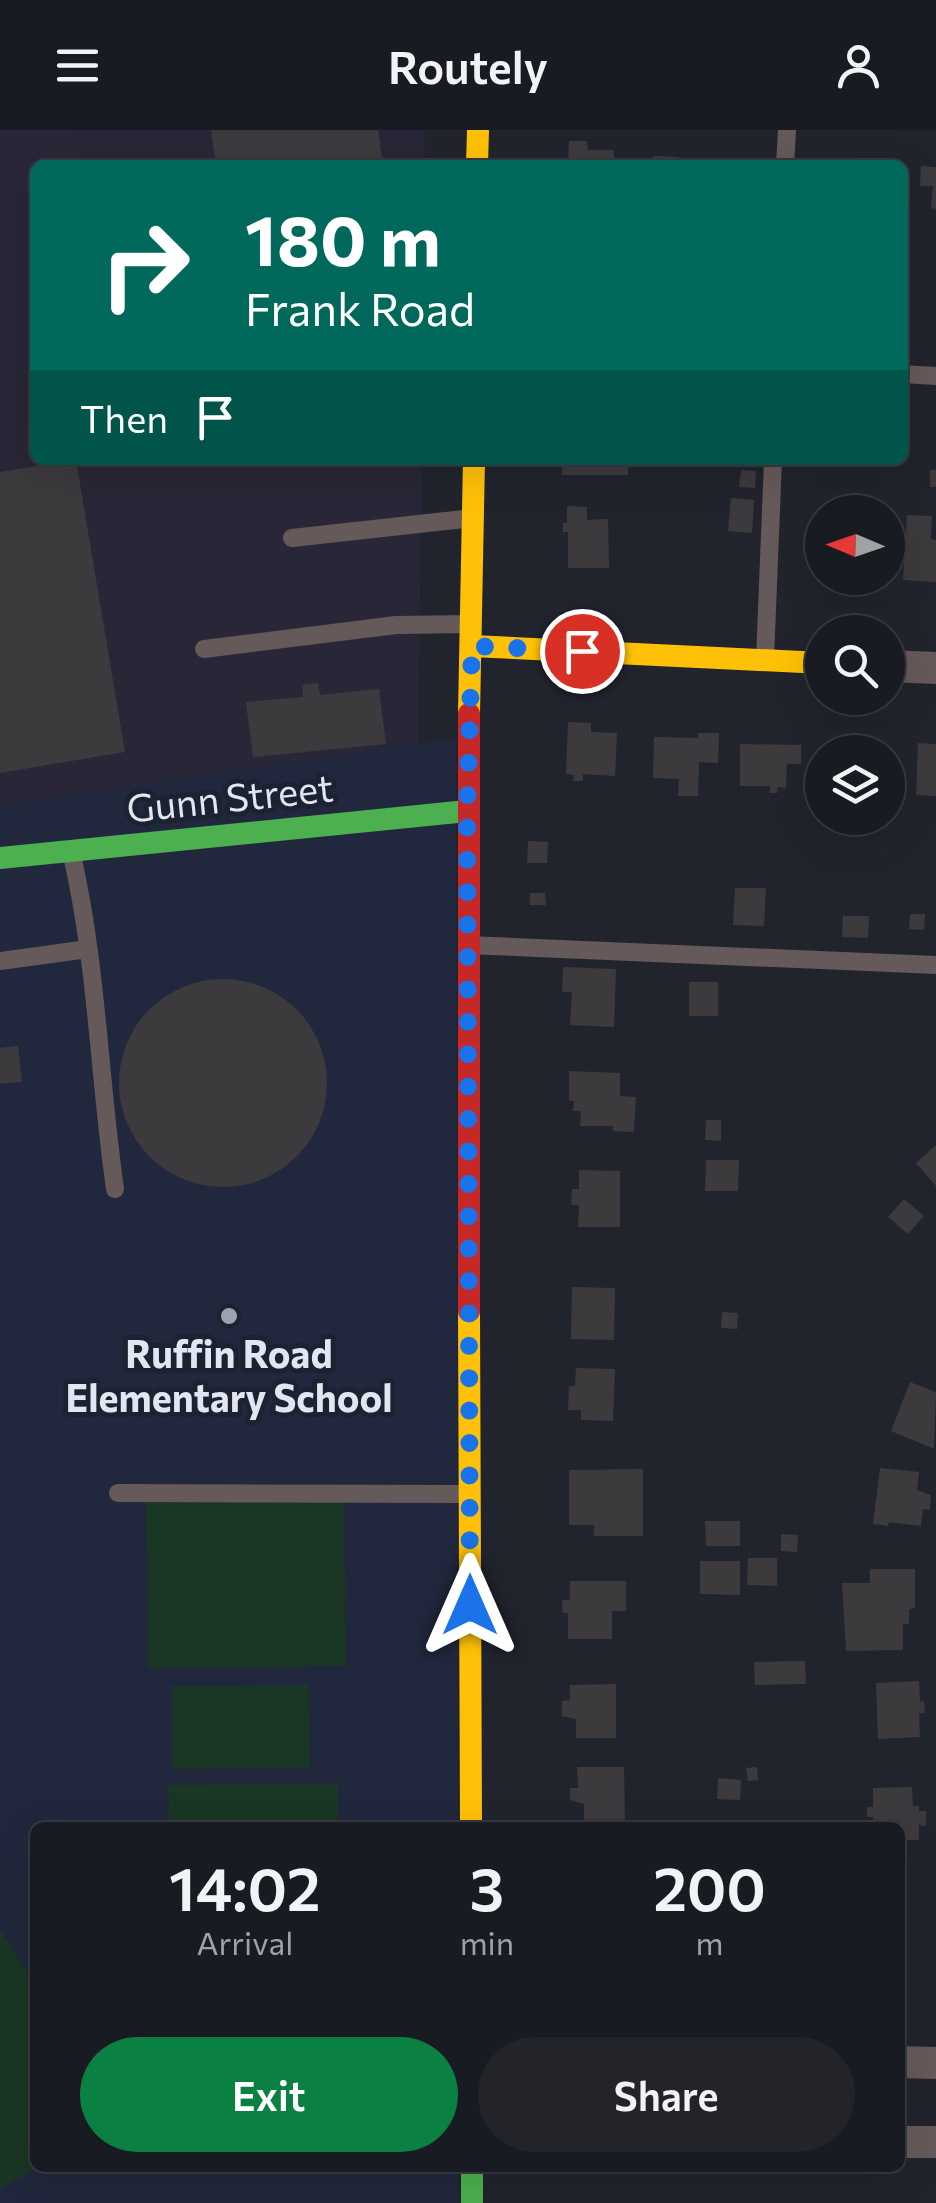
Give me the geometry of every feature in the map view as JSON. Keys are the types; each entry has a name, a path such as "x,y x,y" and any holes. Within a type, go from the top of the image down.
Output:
{"street":[{"path":"478,130 478,160"},
{"path":"470,1822 467,811 474,465"},
{"path":"472,635 805,661"},
{"path":"905,667 936,668"},
{"name":"Gunn Street","path":"0,858 467,811"},
{"path":"905,2062 936,2062"},
{"path":"905,2142 936,2142"},
{"path":"472,2172 472,2203"}],"lane":[{"path":"786,160 787,130"},
{"path":"908,374 936,376"},
{"path":"764,660 773,465"},
{"path":"292,538 473,518"},
{"path":"204,649 396,625 472,635"},
{"path":"71,850 83,903 115,1189"},
{"path":"468,945 936,966"},
{"path":"0,962 88,949"},
{"path":"118,1494 469,1494"}],"shaded area":[{"path":"0,130 424,130 425,160 30,160 30,465 422,465 418,744 0,805"},
{"name":"Ruffin Road Elementary School","path":"456,738 458,1822 30,1822 30,2172 458,2172 458,2203 0,2203 0,805"}],"green space":[{"path":"344,1486 346,1666 148,1668 146,1489"},
{"path":"309,1685 310,1768 172,1769 172,1686"},
{"path":"338,1784 338,1822 169,1822 168,1785"},
{"path":"0,1929 30,1978 30,2172 0,2189"}],"building":[{"path":"211,130 378,130 382,160 215,160"},
{"path":"569,141 587,141 588,150 614,150 614,160 568,160"},
{"path":"653,156 679,157 679,160 653,160"},
{"path":"921,166 936,167 936,209 931,208 933,186 920,186"},
{"path":"77,465 125,752 0,773 0,472"},
{"path":"562,465 628,465 628,475 562,475"},
{"path":"741,470 756,471 755,488 739,487"},
{"path":"930,470 936,470 936,487 930,487"},
{"path":"731,498 754,500 752,533 728,531"},
{"path":"567,506 587,507 587,520 608,519 609,568 568,568 568,532 563,532"},
{"path":"907,515 932,516 936,582 905,580"},
{"path":"318,683 320,695 379,689 386,744 253,757 246,702 303,697 302,685"},
{"path":"568,722 591,723 591,732 617,733 615,776 583,774 583,781 573,781 574,775 566,774"},
{"path":"698,733 719,733 718,763 699,762 698,796 678,796 679,779 653,778 654,737 698,738"},
{"path":"918,743 936,744 936,796 916,795"},
{"path":"740,744 801,745 801,764 787,764 786,788 778,787 777,793 770,793 770,786 740,786"},
{"path":"528,841 548,842 547,863 527,863"},
{"path":"735,888 766,888 764,926 733,925"},
{"path":"530,893 545,893 546,905 530,905"},
{"path":"910,914 925,914 924,930 909,929"},
{"path":"843,916 869,916 868,938 842,937"},
{"path":"563,967 616,969 614,1027 570,1025 572,992 562,992"},
{"path":"223,979 263,987 296,1010 319,1043 327,1083 319,1123 296,1156 263,1179 223,1187 183,1179 150,1156 127,1123 119,1083 127,1043 150,1010 183,987"},
{"path":"689,982 718,982 718,1016 689,1016"},
{"path":"18,1046 22,1082 0,1084 0,1048"},
{"path":"569,1071 620,1073 620,1096 636,1097 634,1132 613,1131 613,1126 580,1126 581,1111 573,1111 574,1101 569,1101"},
{"path":"706,1120 721,1120 721,1141 705,1140"},
{"path":"936,1145 936,1186 916,1163"},
{"path":"706,1160 739,1160 738,1191 705,1191"},
{"path":"579,1170 620,1171 620,1227 578,1227 579,1205 571,1205 572,1189 579,1189"},
{"path":"904,1199 924,1216 908,1234 888,1217"},
{"path":"572,1287 615,1288 614,1340 571,1339"},
{"path":"722,1312 738,1313 737,1329 721,1328"},
{"path":"576,1368 615,1369 613,1421 581,1420 581,1410 568,1410 569,1386 575,1386"},
{"path":"910,1382 936,1392 934,1449 891,1431"},
{"path":"880,1468 919,1472 917,1490 931,1495 930,1510 923,1509 921,1526 873,1524"},
{"path":"643,1469 643,1536 594,1536 594,1525 569,1525 569,1470"},
{"path":"705,1521 740,1521 740,1546 706,1546"},
{"path":"781,1534 798,1535 797,1552 781,1551"},
{"path":"748,1558 777,1558 777,1586 747,1585"},
{"path":"700,1561 740,1561 740,1595 700,1594"},
{"path":"870,1569 915,1569 915,1608 909,1609 909,1624 903,1624 903,1650 846,1651 842,1583 870,1583"},
{"path":"570,1581 626,1581 626,1611 612,1611 612,1639 568,1639 568,1613 563,1613 562,1600 570,1600"},
{"path":"805,1661 806,1684 755,1685 754,1662"},
{"path":"919,1681 925,1713 919,1713 920,1737 878,1739 876,1683"},
{"path":"616,1684 616,1738 576,1738 576,1719 562,1716 562,1701 570,1700 570,1685"},
{"path":"577,1767 624,1767 625,1822 584,1822 584,1804 570,1800 570,1788 578,1788"},
{"path":"757,1767 758,1780 748,1781 746,1768"},
{"path":"718,1778 741,1780 740,1800 717,1799"},
{"path":"912,1787 913,1806 926,1811 926,1826 919,1825 919,1840 905,1840 905,1822 873,1822 873,1817 867,1817 867,1807 873,1807 873,1788"}],"traffic: fast":[{"path":"0,858 467,811"},
{"path":"472,2172 472,2203"}],"traffic: slow":[{"path":"477,160 478,130"},
{"path":"469,714 474,465"},
{"path":"472,646 805,662"},
{"path":"469,1311 471,1822"}],"traffic: jam":[{"path":"469,714 469,1311"}],"place":[{"name":"Ruffin Road Elementary School","path":"229,1316"}],"route":[{"path":"470,1605 467,811 472,646 582,651"}]}
